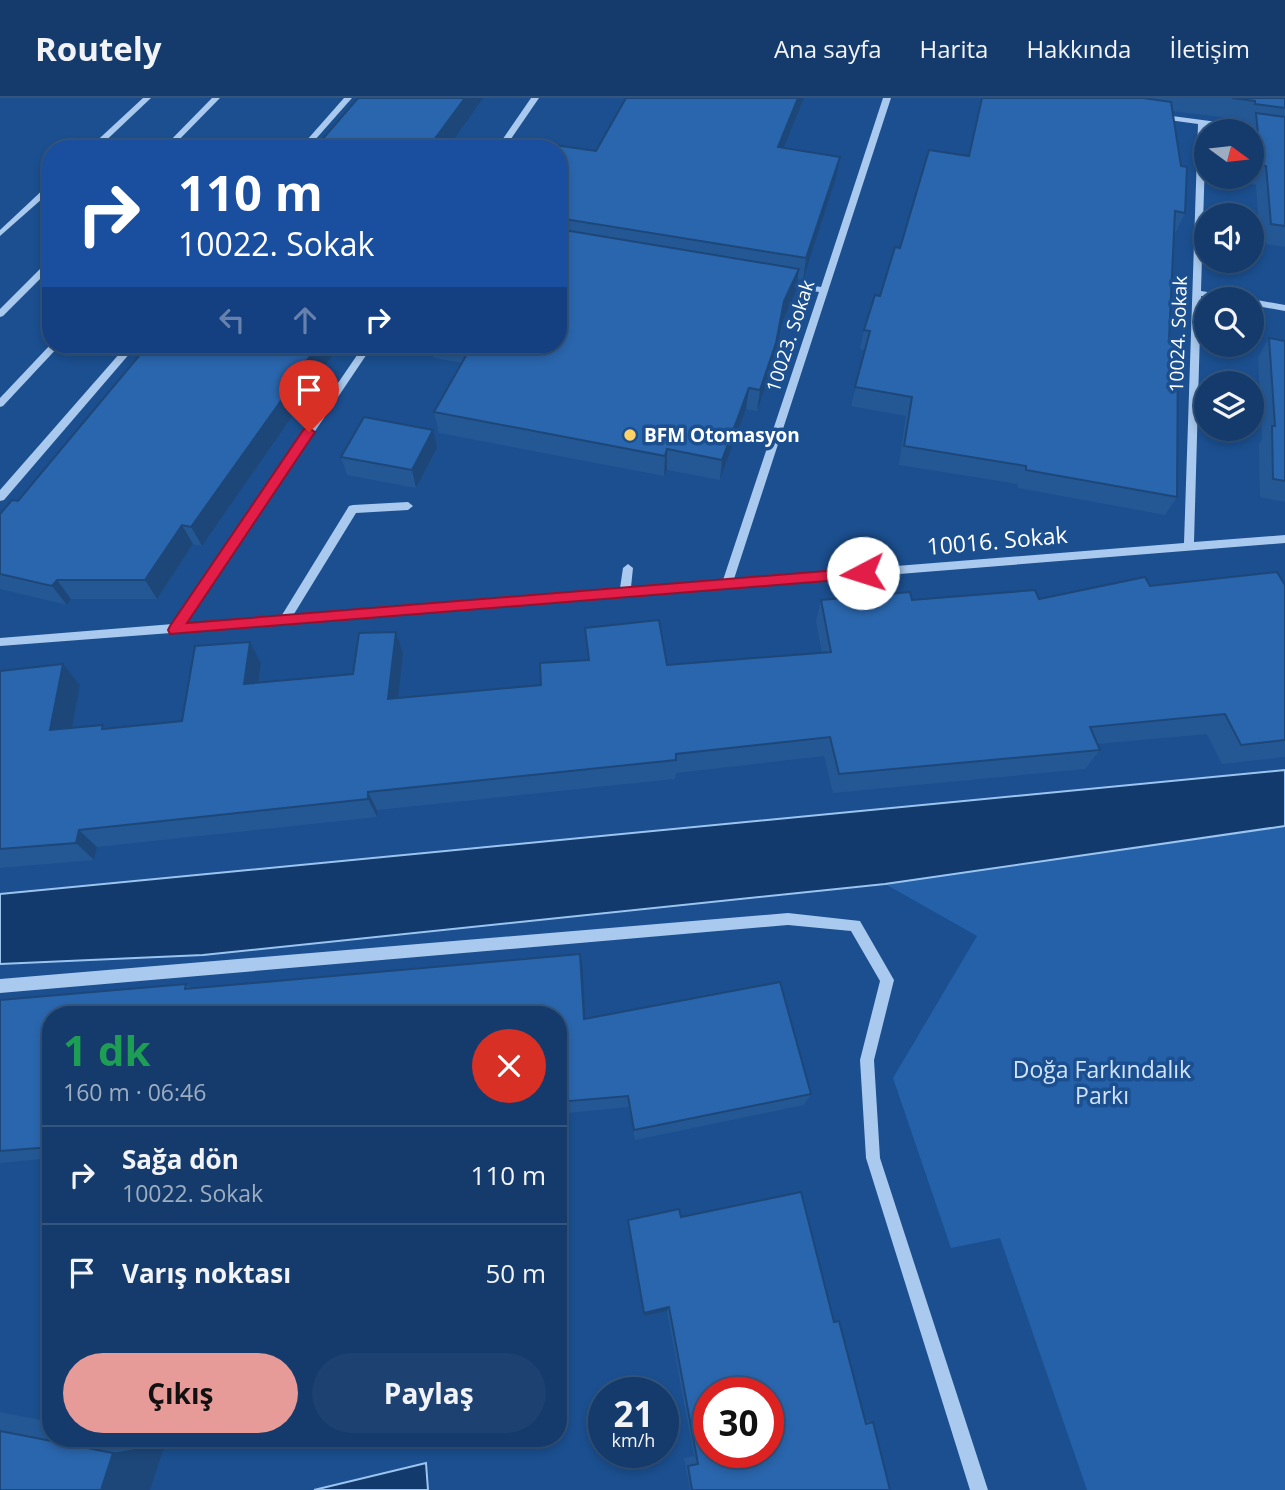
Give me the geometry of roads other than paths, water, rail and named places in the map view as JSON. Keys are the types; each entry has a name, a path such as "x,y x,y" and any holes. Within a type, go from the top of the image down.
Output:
{"street":[{"path":"102,140 146,98"},
{"path":"175,140 216,98"},
{"path":"311,140 348,98"},
{"path":"506,140 535,98"},
{"name":"10023. Sokak","path":"727,584 887,98"},
{"path":"1149,115 1194,121"},
{"path":"1264,130 1285,133"},
{"name":"10024. Sokak","path":"1197,287 1200,189"},
{"path":"0,234 42,195"},
{"path":"0,314 42,272"},
{"path":"771,281 824,290"},
{"path":"1264,304 1285,308"},
{"path":"0,497 124,354"},
{"path":"175,630 362,354"},
{"name":"10024. Sokak","path":"1189,546 1195,357"},
{"path":"284,621 353,509 408,506"},
{"name":"10016. Sokak","path":"0,642 1285,539"},
{"path":"625,593 628,568"},
{"path":"0,986 788,919 855,925 887,980 867,1060 873,1158 979,1490"}],"lane":[{"path":"0,404 47,354"}],"place":[{"name":"BFM Otomasyon","path":"630,435"}],"park label":[{"name":"Doğa Farkındalık Parkı","path":"1102,1083"}]}
